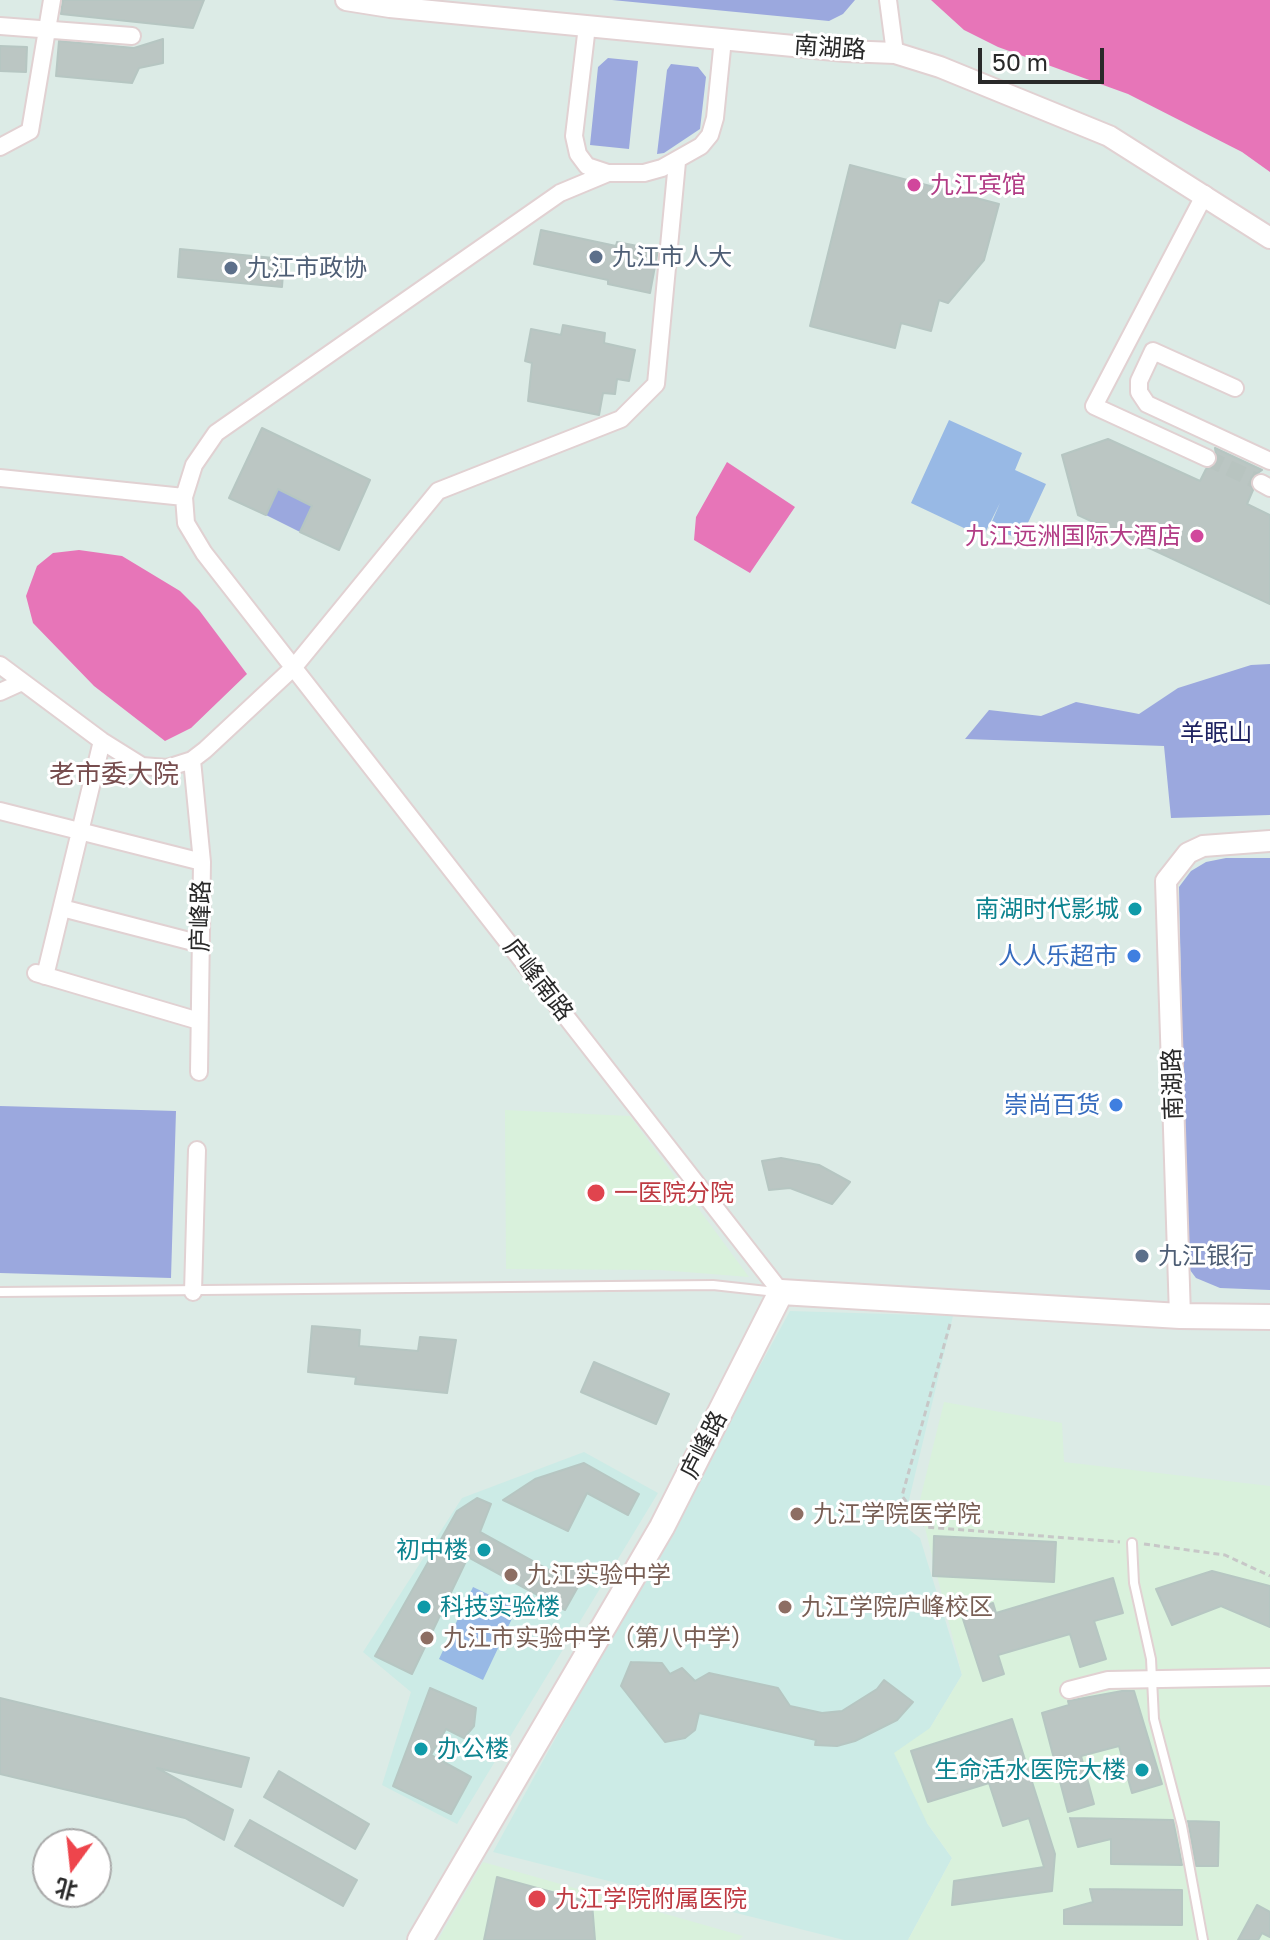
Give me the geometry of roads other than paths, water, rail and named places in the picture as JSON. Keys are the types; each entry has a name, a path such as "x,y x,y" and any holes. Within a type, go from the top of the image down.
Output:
{"main road":[{"path":"781,1292 1180,1316 1270,1317"},
{"name":"庐峰路","path":"420,1940 662,1527 781,1292"}],"street":[{"path":"0,147 30,131 52,0"},
{"name":"南湖路","path":"346,0 587,26 895,53 940,67 1109,136 1270,238"},
{"path":"888,0 895,53"},
{"path":"0,26 132,36"},
{"path":"587,26 574,136 578,154 587,166 608,173 644,173 677,162 710,135 723,39"},
{"path":"0,665 102,741 142,766 167,768 192,760 294,667 438,491 621,419 656,384 677,162"},
{"path":"0,478 184,497 194,465 216,433 560,193 608,173"},
{"path":"1205,194 1094,406 1207,458"},
{"path":"1235,388 1153,351 1139,381 1139,392 1147,404 1270,461"},
{"path":"1137,426 1147,404"},
{"name":"庐峰南路","path":"184,497 186,523 204,553 781,1292"},
{"path":"0,692 22,682"},
{"path":"102,741 62,908 40,974 199,1021"},
{"name":"庐峰路","path":"192,760 202,862 199,1072"},
{"path":"0,811 202,862"},
{"name":"南湖路","path":"1180,1316 1166,881 1188,853 1203,846 1270,841"},
{"path":"62,908 201,944"},
{"path":"193,1292 197,1150"},
{"path":"1069,1690 1108,1680 1270,1677"}],"lane":[{"path":"0,1292 713,1285 781,1292"},
{"path":"1132,1543 1134,1583 1151,1659 1154,1719 1182,1826 1203,1940"}],"tunnel":[{"path":"1207,458 1261,483"}],"place":[{"name":"九江宾馆","path":"914,185"},
{"name":"九江市人大","path":"596,257"},
{"name":"九江市政协","path":"231,268"},
{"name":"九江远洲国际大酒店","path":"1197,536"},
{"name":"南湖时代影城","path":"1135,909"},
{"name":"人人乐超市","path":"1134,956"},
{"name":"崇尚百货","path":"1116,1105"},
{"name":"一医院分院","path":"596,1193"},
{"name":"九江银行","path":"1142,1256"},
{"name":"九江学院医学院","path":"797,1514"},
{"name":"初中楼","path":"484,1550"},
{"name":"九江实验中学","path":"511,1575"},
{"name":"科技实验楼","path":"424,1607"},
{"name":"九江学院庐峰校区","path":"785,1607"},
{"name":"九江市实验中学（第八中学）","path":"427,1638"},
{"name":"办公楼","path":"421,1749"},
{"name":"生命活水医院大楼","path":"1142,1770"},
{"name":"九江学院附属医院","path":"537,1899"}],"district":[{"name":"老市委大院","path":"114,775"}],"park label":[{"name":"羊眠山","path":"1216,733"}]}
